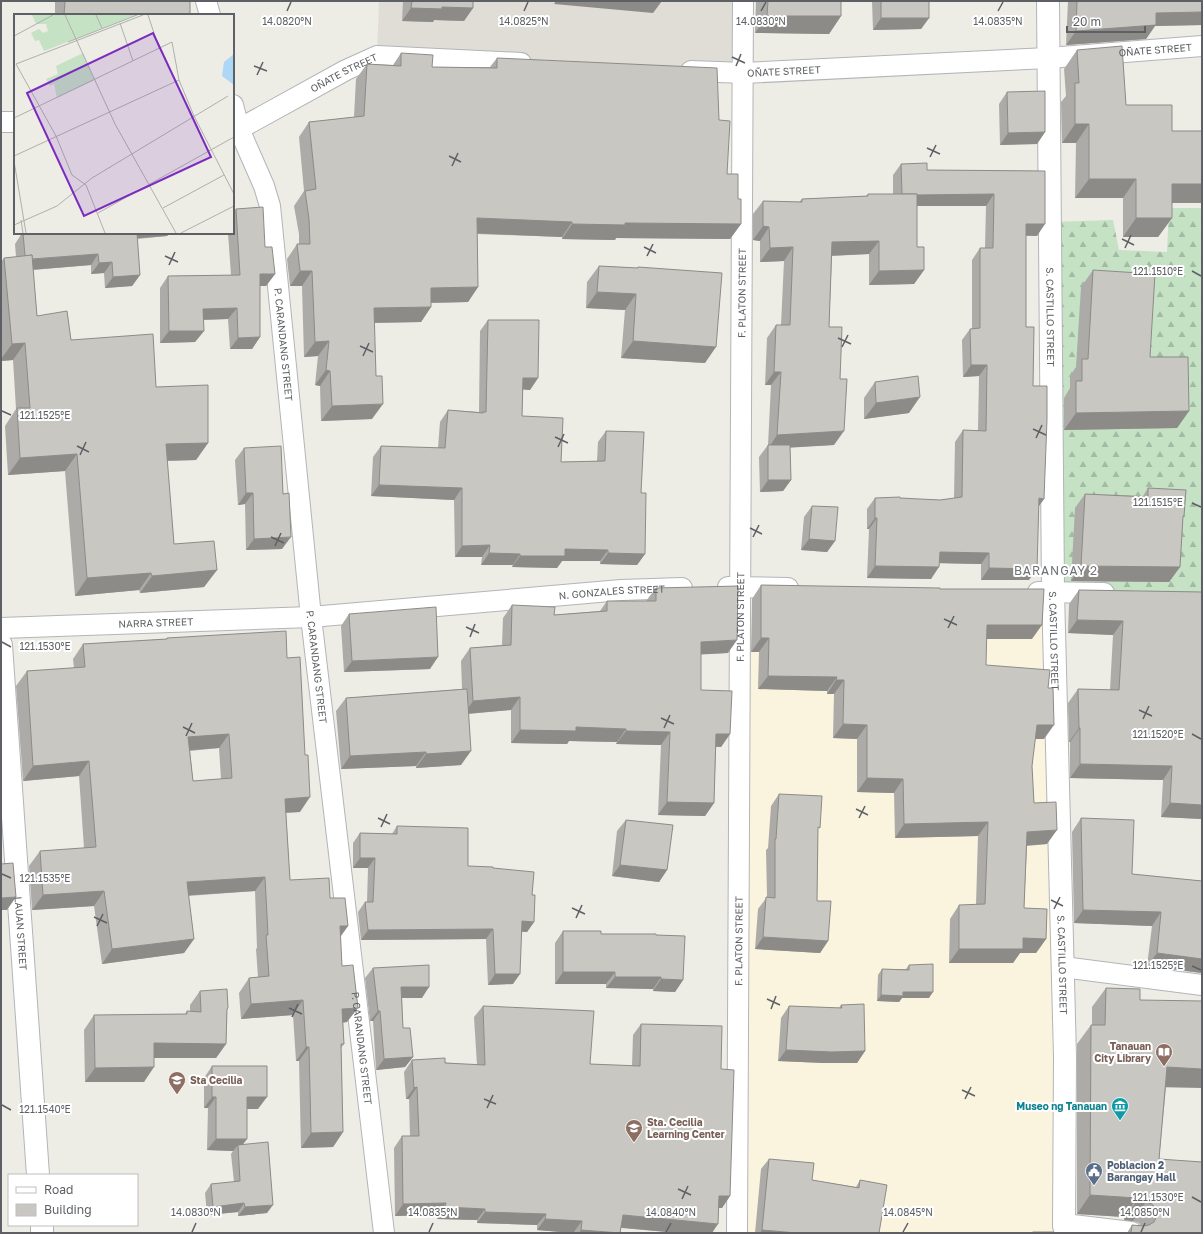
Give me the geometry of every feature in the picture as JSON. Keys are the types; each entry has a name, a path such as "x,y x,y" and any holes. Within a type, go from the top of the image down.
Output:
{"street":[{"path":"206,1 210,14"},
{"name":"F. PLATON STREET","path":"737,1233 744,73 743,1"},
{"name":"S. CASTILLO STREET","path":"1048,1 1053,592 1065,1057 1065,1229"},
{"name":"OÑATE STREET","path":"670,70 744,73 1048,58 1202,46"},
{"name":"OÑATE STREET","path":"236,129 346,70 377,56 542,64"},
{"name":"P. CARANDANG STREET","path":"234,113 236,129 264,186 270,206 311,617 384,1233"},
{"path":"1,122 14,122"},
{"name":"N. GONZALES STREET","path":"311,617 620,590 740,587 803,588"},
{"path":"1023,592 1126,593"},
{"name":"NARRA STREET","path":"1,628 311,617"},
{"name":"LAUAN STREET","path":"1,645 38,1174"},
{"path":"1063,967 1202,985"},
{"path":"1065,1229 1131,1233"}],"shaded area":[{"path":"379,1 743,1 744,73 377,56"},
{"path":"740,587 1053,592 1066,1233 737,1233"}],"green space":[{"path":"1169,208 1202,208 1202,594 1053,592 1050,222 1113,220 1119,250 1167,252"}],"building":[{"path":"65,1 190,1 190,14 64,14"},
{"path":"412,1 473,1 473,8 411,8"},
{"path":"768,1 841,1 841,16 767,16"},
{"path":"881,1 929,1 929,18 881,18"},
{"path":"1077,1 1202,1 1202,12 1156,13 1156,25 1076,31"},
{"path":"1122,46 1126,105 1172,105 1172,131 1202,131 1202,184 1172,184 1172,218 1136,218 1136,179 1089,179 1089,124 1075,124 1075,83 1079,83 1077,50"},
{"path":"401,53 433,55 432,67 497,68 497,58 717,68 719,120 730,121 727,174 738,174 738,199 741,199 741,224 572,224 572,222 477,218 478,287 431,288 431,307 374,308 376,376 382,376 383,404 332,406 330,371 326,370 329,341 315,342 312,271 300,271 297,244 310,244 309,219 305,191 316,189 309,122 364,116 367,64 401,66"},
{"path":"1045,91 1045,132 1008,133 1007,92"},
{"path":"927,163 927,170 1045,171 1045,224 1026,224 1026,327 1034,327 1033,386 1047,386 1044,499 1039,498 1037,569 989,568 989,553 940,552 939,567 875,566 877,518 875,518 875,498 900,497 940,500 962,497 963,430 986,431 987,365 971,365 970,329 980,328 980,248 993,248 994,194 902,194 901,164"},
{"path":"868,194 917,194 917,247 924,247 924,270 879,271 879,241 832,242 829,327 842,327 840,379 847,379 844,431 777,435 781,372 774,372 776,325 790,325 793,247 770,248 769,227 763,226 763,201 802,202 802,199 868,196"},
{"path":"263,207 265,247 272,247 275,274 260,274 260,337 238,338 237,308 203,309 204,331 169,331 168,276 240,275 236,209"},
{"path":"23,234 137,234 140,275 113,277 112,262 99,263 98,254 32,259 32,255 25,256"},
{"path":"32,255 37,316 67,311 71,340 153,334 156,387 208,385 208,443 166,444 174,544 214,541 217,570 152,576 151,573 87,578 77,454 20,458 17,408 30,408 25,343 12,344 4,258"},
{"path":"599,266 638,267 722,273 716,347 633,341 636,294 597,292"},
{"path":"1093,270 1155,274 1150,357 1188,357 1189,411 1076,413 1076,381 1082,381 1082,359 1088,359"},
{"path":"488,320 539,320 538,378 523,378 522,416 563,418 561,462 605,461 606,431 644,432 641,493 646,493 645,554 608,553 608,550 565,549 565,556 520,556 520,554 489,553 490,545 462,546 462,488 379,485 381,446 445,448 448,410 486,412"},
{"path":"918,376 920,397 876,403 875,382"},
{"path":"768,445 790,445 791,480 768,480"},
{"path":"281,446 283,494 289,493 291,537 254,539 253,493 246,493 244,448"},
{"path":"1148,488 1186,490 1180,567 1081,566 1085,494 1148,497"},
{"path":"812,506 838,507 835,541 809,539"},
{"path":"761,585 940,589 1044,589 1042,625 987,625 986,665 1050,670 1048,688 1053,688 1054,725 1037,725 1032,766 1034,803 1056,802 1057,830 1027,832 1024,908 1047,909 1046,939 1023,938 1023,949 959,949 959,905 985,904 988,822 904,824 903,779 867,778 867,725 843,724 844,680 836,680 837,677 768,676 769,638 761,638"},
{"path":"738,586 737,640 701,642 701,690 732,691 730,734 716,734 714,803 667,802 670,732 626,731 626,729 576,727 576,731 520,730 520,697 473,701 470,648 511,645 512,605 555,607 554,615 607,611 607,601 656,601 656,588"},
{"path":"1079,590 1202,592 1202,805 1170,803 1172,766 1080,764 1078,689 1119,690 1123,621 1077,620"},
{"path":"436,607 438,657 352,661 349,614"},
{"path":"286,631 287,658 300,657 305,755 308,755 310,797 285,799 290,880 329,878 330,898 345,898 348,926 340,926 342,966 353,965 358,1008 342,1009 344,1044 341,1044 343,1132 311,1133 309,1047 306,1047 303,1000 251,1004 249,978 269,976 266,935 268,935 265,877 187,882 194,939 112,949 104,891 43,895 40,851 96,847 89,761 33,766 27,671 85,667 83,644","holes":["229,734 232,778 193,781 188,737"]},
{"path":"467,689 471,751 350,756 346,698"},
{"path":"779,794 822,796 820,828 818,827 817,901 831,901 828,941 763,937 766,897 775,898 775,839"},
{"path":"1081,818 1134,820 1132,874 1202,881 1202,959 1157,953 1161,912 1083,910"},
{"path":"626,820 673,825 667,870 620,865"},
{"path":"397,826 468,828 468,866 493,867 534,872 532,895 535,895 534,922 522,921 520,974 495,974 493,929 368,930 365,902 373,902 375,858 360,858 360,833 397,834"},
{"path":"13,863 16,897 1,898 1,864"},
{"path":"563,931 601,931 601,934 656,934 685,936 683,980 661,979 661,977 615,977 615,972 563,972"},
{"path":"933,964 933,992 903,992 903,996 881,995 882,969 909,970 909,965"},
{"path":"429,965 429,987 401,987 403,1028 410,1028 413,1057 384,1059 380,1011 378,1011 373,968"},
{"path":"1106,988 1140,989 1140,1000 1202,1001 1202,1069 1167,1067 1159,1159 1202,1162 1202,1233 1131,1233 1132,1225 1143,1226 1154,1222 1157,1216 1156,1209 1152,1204 1137,1200 1137,1198 1090,1195 1091,1025 1105,1025"},
{"path":"227,989 228,1008 226,1044 154,1043 154,1067 95,1068 94,1015 187,1014 187,1011 201,1012 200,991"},
{"path":"864,1004 865,1051 832,1052 786,1050 789,1006 842,1008 841,1005"},
{"path":"483,1006 594,1011 590,1064 640,1066 641,1024 722,1026 721,1069 734,1070 730,1196 719,1196 718,1224 623,1215 620,1233 581,1230 582,1221 545,1219 546,1214 485,1212 485,1209 445,1207 446,1203 403,1204 402,1136 419,1136 417,1087 414,1088 412,1060 445,1058 445,1063 485,1065"},
{"path":"212,1066 267,1066 267,1097 247,1097 247,1139 216,1139 216,1097 212,1097"},
{"path":"268,1142 273,1205 245,1207 244,1203 213,1207 211,1184 240,1181 238,1145"},
{"path":"769,1159 814,1163 812,1180 859,1188 860,1180 887,1185 879,1233 797,1233 762,1230"},
{"path":"1053,1232 1053,1233 1033,1233"}],"place":[{"name":"Tanauan City Library","path":"1164,1067"},
{"name":"Sta Cecilia","path":"177,1095"},
{"name":"Museo ng Tanauan","path":"1120,1121"},
{"name":"Sta. Cecilia Learning Center","path":"634,1143"},
{"name":"Poblacion 2 Barangay Hall","path":"1094,1186"}],"district":[{"name":"BARANGAY 2","path":"1056,571"}]}
